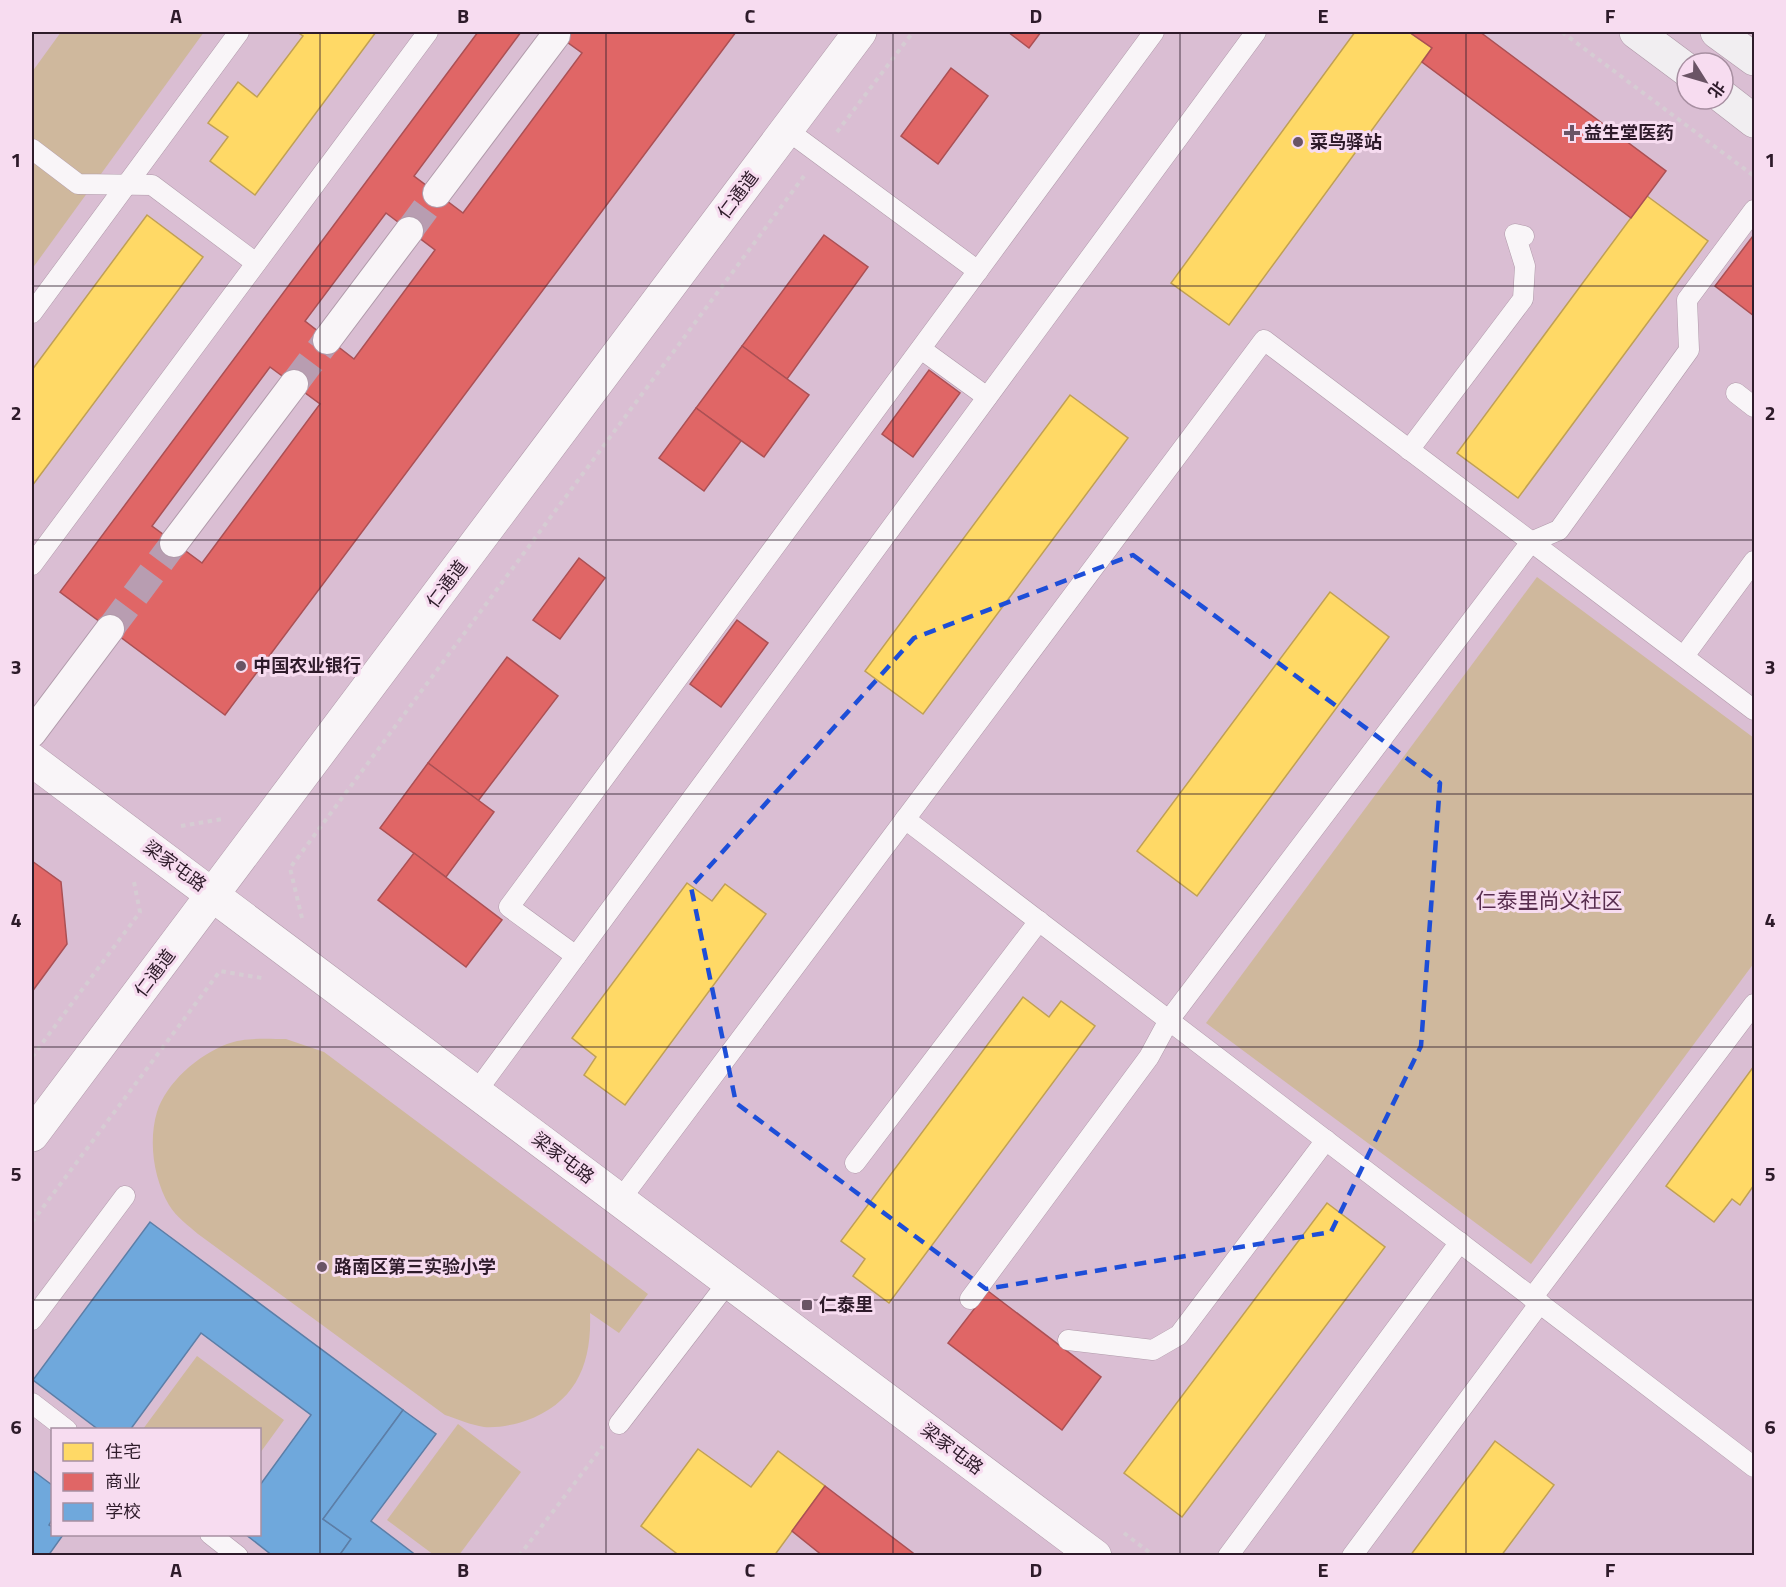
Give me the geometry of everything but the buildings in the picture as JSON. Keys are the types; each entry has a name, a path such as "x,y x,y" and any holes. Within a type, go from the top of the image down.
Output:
{"main road":[{"path":"1636,32 1675,61"},
{"path":"1717,32 1755,59"},
{"path":"1735,106 1755,121"}],"street":[{"name":"仁通道","path":"32,1136 860,32"},
{"path":"437,193 556,34"},
{"path":"327,340 409,231"},
{"path":"174,543 294,384"},
{"path":"32,733 110,629"},
{"name":"梁家屯路","path":"32,760 1095,1556"}],"lane":[{"path":"32,313 239,32"},
{"path":"32,566 428,32"},
{"path":"576,956 509,907 1154,32"},
{"path":"476,1092 1256,32"},
{"path":"787,130 978,271"},
{"path":"32,149 78,184 152,185 256,263"},
{"path":"970,1299 1149,1057 1169,1020 1532,542 1559,530 1689,350 1687,300 1755,210"},
{"path":"1409,450 1523,299 1525,266 1515,234 1524,236"},
{"path":"620,1200 1264,340 1755,710"},
{"path":"921,349 987,397"},
{"path":"1736,393 1755,407"},
{"path":"1684,657 1755,561"},
{"path":"905,819 1755,1467"},
{"path":"855,1163 1039,921"},
{"path":"1352,1556 1755,1004"},
{"path":"1068,1340 1153,1350 1179,1335 1326,1140"},
{"path":"32,1320 125,1196"},
{"path":"1228,1556 1460,1242"},
{"path":"620,1424 729,1281"},
{"path":"32,1403 64,1428"},
{"path":"213,1536 238,1556"}],"path":[{"path":"302,921 290,868 912,32"},
{"path":"1562,32 1755,176"},
{"path":"32,1057 140,912 134,877"},
{"path":"32,1222 220,972 260,977"},
{"path":"519,1556 620,1424"}],"highlighted area":[{"path":"1133,555 1440,783 1421,1046 1331,1232 986,1289 736,1103 691,887 914,638"}],"shaded area":[{"path":"61,32 204,32 32,269 32,72"},
{"path":"1537,577 1754,738 1754,963 1531,1264 1206,1023"},
{"path":"248,1039 286,1039 324,1052 648,1294 619,1333 590,1313 590,1332 584,1365 569,1392 557,1404 525,1421 500,1427 479,1426 445,1415 198,1234 172,1209 164,1195 154,1160 154,1124 161,1101 185,1071 216,1049"},
{"path":"197,1356 284,1420 261,1452 261,1428 144,1428"},
{"path":"458,1424 521,1472 459,1555 434,1555 387,1520"}],"tunnel":[{"path":"409,231 437,193"},
{"path":"294,384 327,340"},
{"path":"110,629 174,543"}],"place":[{"name":"益生堂医药","path":"1572,133"},
{"name":"菜鸟驿站","path":"1298,142"},
{"name":"中国农业银行","path":"241,666"},
{"name":"路南区第三实验小学","path":"322,1267"},
{"name":"仁泰里","path":"807,1305"}],"district":[{"name":"仁泰里尚义社区","path":"1549,901"}]}
